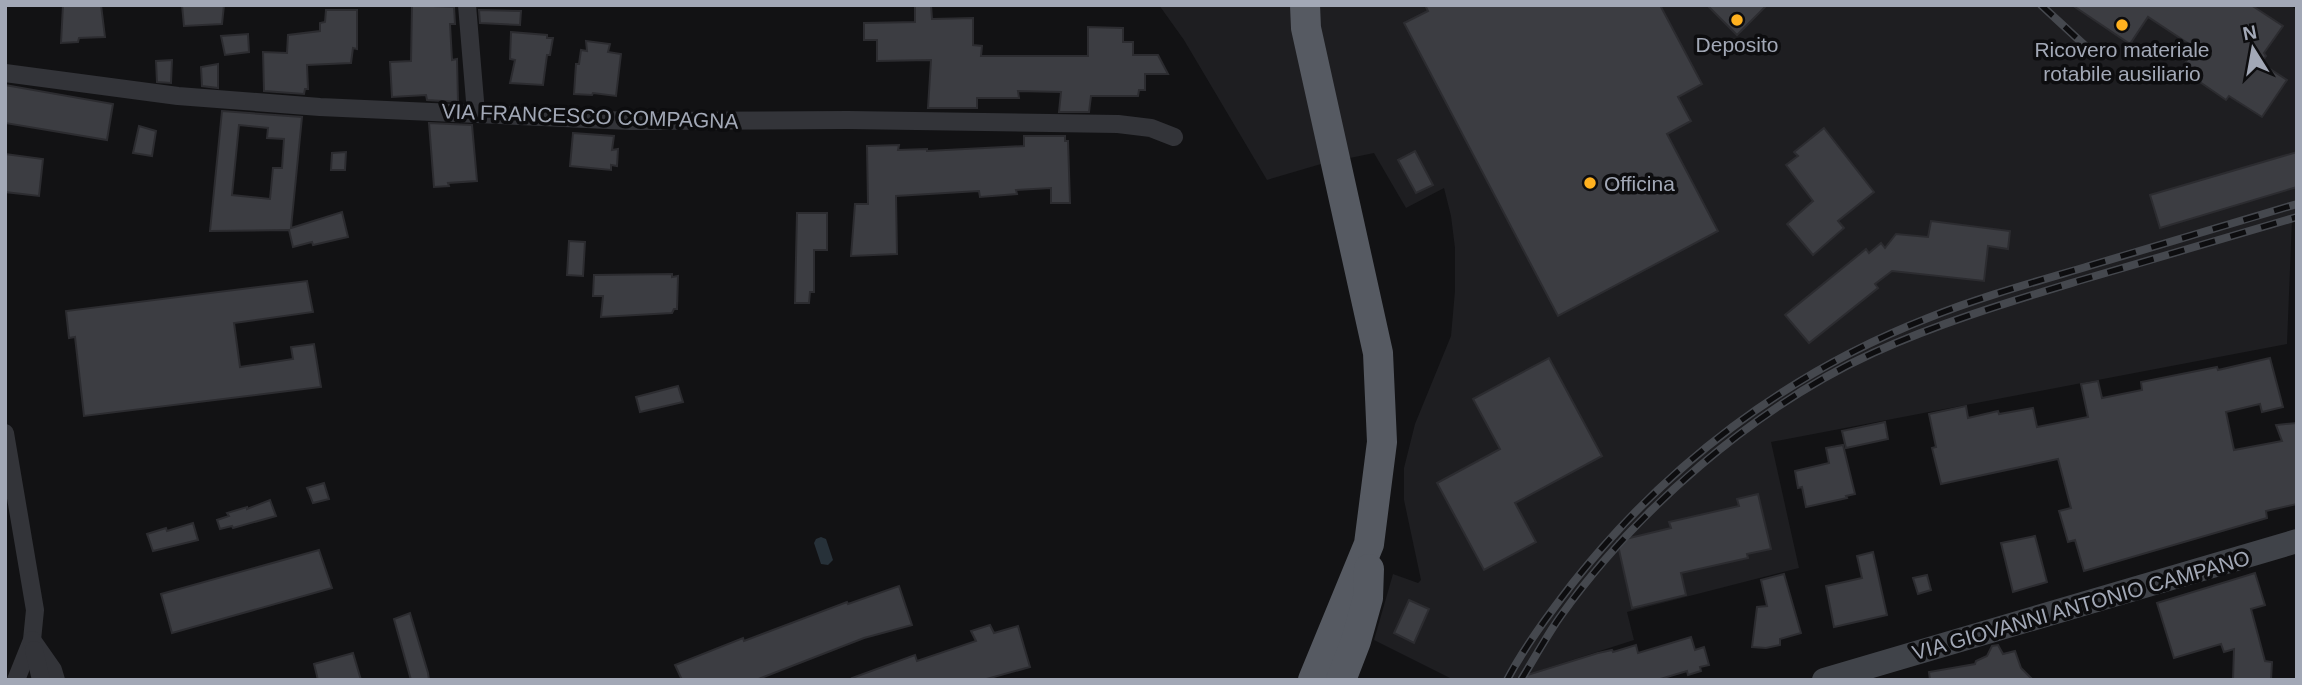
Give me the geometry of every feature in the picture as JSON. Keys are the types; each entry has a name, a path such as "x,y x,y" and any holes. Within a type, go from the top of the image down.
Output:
{"highway":[{"path":"1306,5 1306,28 1378,353 1382,442 1369,544 1368,598 1341,680"},
{"path":"1313,680 1369,544"}],"main road":[{"name":"VIA GIOVANNI ANTONIO CAMPANO","path":"1824,680 2297,541"}],"street":[{"path":"467,5 476,113"},
{"name":"VIA FRANCESCO COMPAGNA","path":"5,73 178,96 320,107 630,121 848,120 1118,124 1151,128 1174,137"},
{"path":"5,433 36,620 32,640 16,680"},
{"path":"32,640 41,680"},
{"path":"32,640 53,670 56,680"}],"shaded area":[{"path":"1159,5 2291,5 2297,11 2297,219 2292,219 2287,344 1771,442 1799,568 1627,612 1634,640 1510,680 1454,680 1374,640 1393,574 1418,583 1421,580 1404,500 1404,468 1415,424 1451,336 1455,248 1444,188 1406,208 1374,153 1321,164 1267,180 1184,40"},
{"path":"821,537 826,539 833,560 828,565 821,564 814,543"}],"building":[{"path":"63,5 101,5 105,37 79,38 78,42 61,43"},
{"path":"182,5 224,5 222,24 184,26"},
{"path":"412,5 454,7 455,24 450,24 452,60 457,59 458,102 427,100 426,95 392,97 390,62 411,61"},
{"path":"915,5 931,5 932,19 973,18 973,45 982,46 981,56 1088,56 1088,27 1123,28 1123,42 1133,42 1133,55 1158,55 1168,74 1145,74 1145,90 1139,90 1138,96 1091,96 1089,112 1059,112 1061,92 1018,91 1019,98 977,98 977,108 928,108 931,60 877,61 877,40 864,40 864,23 915,22"},
{"name":"Officina","path":"1425,5 1660,5 1702,84 1678,97 1691,121 1667,134 1718,231 1558,316 1404,23 1428,11"},
{"name":"Deposito","path":"1707,5 1767,5 1737,35"},
{"path":"2072,5 2251,5 2283,26 2264,53 2266,56 2261,63 2287,80 2262,117 2229,96 2226,100 2181,69 2195,48 2148,17 2130,44"},
{"path":"326,10 357,10 357,49 353,48 351,63 307,65 308,89 305,89 304,94 264,91 263,52 287,53 288,35 320,31 320,23 325,22"},
{"path":"479,10 521,11 520,25 480,23"},
{"path":"511,32 547,35 547,38 553,38 550,55 547,55 543,85 510,83 515,60 510,59"},
{"path":"248,34 249,52 225,55 221,36"},
{"path":"586,41 610,44 608,52 621,54 616,96 574,94 576,64 579,64 581,50 587,51"},
{"path":"172,60 171,83 157,82 156,61"},
{"path":"218,64 218,88 202,86 201,67"},
{"path":"5,85 113,104 107,140 5,123"},
{"path":"222,111 302,117 291,228 342,212 348,237 293,247 289,230 210,231","holes":["239,125 268,128 267,138 284,139 282,168 273,168 270,199 232,195"]},
{"path":"429,123 472,125 477,181 434,187"},
{"path":"139,126 156,131 152,156 133,153"},
{"path":"1824,128 1874,192 1838,221 1844,228 1813,255 1787,224 1813,201 1786,165 1798,156 1794,152"},
{"path":"573,133 614,136 612,150 618,149 617,166 611,165 611,170 570,166"},
{"path":"1024,136 1065,136 1065,141 1068,141 1070,203 1051,203 1051,188 1016,190 1017,194 980,197 979,191 896,196 897,254 851,256 855,204 868,204 867,146 899,145 898,150 927,151 1024,146"},
{"path":"1415,151 1433,185 1416,193 1398,160"},
{"path":"346,152 345,170 331,170 332,153"},
{"path":"2297,152 2297,187 2160,228 2150,195"},
{"path":"5,154 43,159 39,196 5,192"},
{"path":"797,213 827,213 827,250 814,250 814,292 810,292 809,303 795,303"},
{"path":"1931,221 2010,231 2008,249 1988,246 1984,281 1892,271 1875,284 1878,288 1809,343 1785,315 1866,249 1869,253 1881,243 1885,248 1896,234 1928,237"},
{"path":"569,241 585,242 583,276 567,275"},
{"path":"672,274 672,277 678,276 677,309 672,313 601,317 603,296 593,296 594,275"},
{"path":"307,281 313,312 234,323 240,367 293,359 291,347 314,344 321,387 84,416 75,337 69,338 66,311"},
{"path":"1549,358 1602,456 1515,503 1536,542 1484,570 1437,483 1500,449 1473,399"},
{"path":"2270,358 2283,407 2262,412 2260,404 2226,412 2234,450 2282,441 2276,425 2297,423 2297,504 2266,511 2267,518 2084,571 2075,540 2068,542 2059,511 2071,508 2058,459 1941,484 1932,448 1936,447 1929,414 1966,406 1968,418 1998,411 1999,414 2033,408 2037,427 2088,417 2081,384 2098,381 2102,398 2142,390 2141,382 2217,367 2218,370"},
{"path":"678,386 683,402 640,412 636,397"},
{"path":"1885,422 1888,439 1846,448 1842,431"},
{"path":"1843,445 1855,494 1806,507 1795,471 1829,463 1826,448"},
{"path":"324,483 329,499 313,503 307,488"},
{"path":"1758,494 1771,549 1747,554 1748,558 1681,573 1686,595 1632,608 1617,541 1671,528 1669,522 1739,506 1737,499"},
{"path":"270,500 276,516 220,529 217,520 229,516 227,513"},
{"path":"193,523 198,540 153,551 147,534"},
{"path":"2035,536 2047,582 2013,592 2001,543"},
{"path":"319,550 332,588 172,633 161,594"},
{"path":"1873,552 1887,615 1834,627 1826,586 1862,578 1857,556"},
{"path":"2255,573 2265,605 2251,609 2265,661 2272,662 2271,680 2233,680 2234,649 2224,652 2221,644 2174,658 2157,603"},
{"path":"1784,574 1801,633 1780,639 1780,645 1752,647 1757,607 1767,606 1761,580"},
{"path":"1927,575 1931,590 1918,594 1913,578"},
{"path":"899,586 912,625 864,638 756,680 682,680 675,665 743,638 744,641 847,602 848,604"},
{"path":"1409,600 1429,609 1414,643 1394,633"},
{"path":"410,613 429,680 411,680 394,619"},
{"path":"990,625 994,633 1018,626 1030,667 983,680 852,678 915,655 917,661 976,641 971,631"},
{"path":"1691,637 1695,650 1704,647 1709,665 1688,675 1687,671 1657,680 1525,680 1524,676 1598,653 1613,652 1636,645 1638,653"},
{"path":"1998,645 2003,654 2015,651 2021,668 2033,680 1930,680 1929,672 1975,664 1987,656 1992,646"},
{"path":"353,653 361,680 318,680 314,664"}],"railway":[{"path":"2041,5 2093,53"},
{"path":"1507,680 1529,643 1572,584 1647,500 1732,427 1826,366 1876,340 1968,303 2297,204"},
{"path":"1521,680 1555,625 1590,577 1624,539 1700,466 1785,402 1873,353 1923,332 2078,281 2297,217"}],"place":[{"name":"Deposito","path":"1737,20"},
{"name":"Ricovero materiale rotabile ausiliario","path":"2122,25"},
{"name":"Officina","path":"1590,183"}]}
